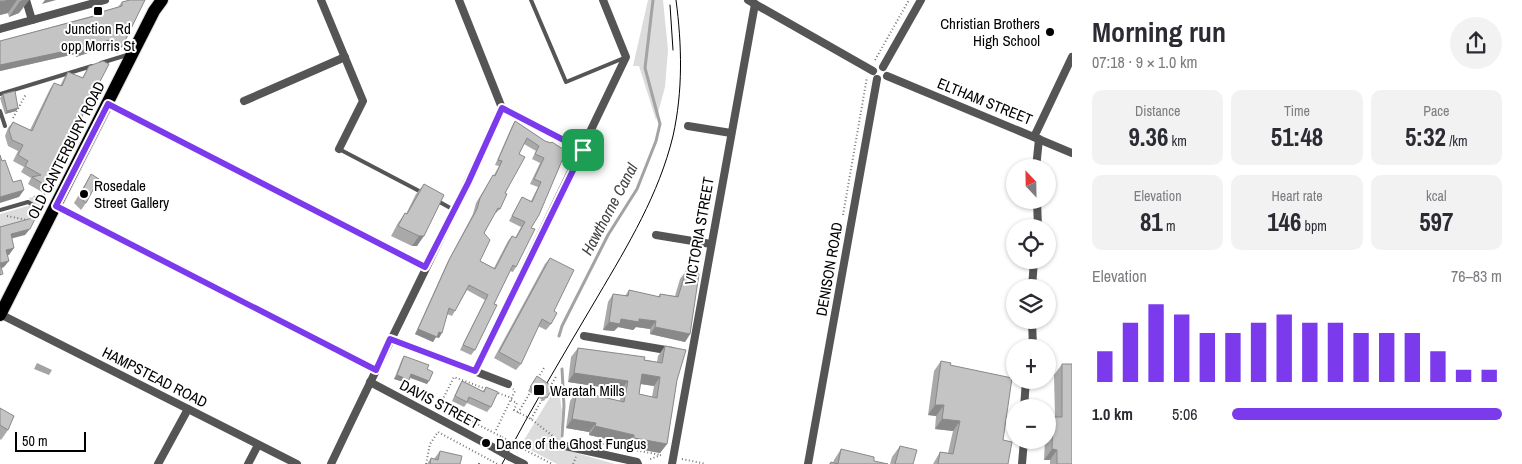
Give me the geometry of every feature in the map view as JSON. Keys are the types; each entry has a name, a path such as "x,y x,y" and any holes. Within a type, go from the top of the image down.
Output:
{"main road":[{"name":"OLD CANTERBURY ROAD","path":"0,314 154,11 162,0"}],"street":[{"path":"26,0 32,20"},
{"path":"0,29 105,0"},
{"path":"321,0 363,100 339,149"},
{"path":"459,0 502,108 583,150"},
{"path":"475,371 583,150 626,57 603,0"},
{"name":"VICTORIA STREET","path":"672,464 756,4 767,0"},
{"path":"883,67 921,0"},
{"path":"756,4 874,71"},
{"path":"244,101 345,57"},
{"path":"1036,159 1036,138 1072,57"},
{"path":"876,67 883,67 887,72 887,76 884,79 877,80 873,75 874,71 876,67"},
{"name":"ELTHAM STREET","path":"887,76 1072,153"},
{"name":"DENISON ROAD","path":"808,464 877,80"},
{"path":"108,104 425,267"},
{"path":"331,464 502,108"},
{"path":"688,126 731,134"},
{"path":"56,206 376,370"},
{"path":"656,235 711,244"},
{"name":"HAMPSTEAD ROAD","path":"0,314 297,464"},
{"path":"584,336 691,355"},
{"path":"390,339 508,384"},
{"name":"DAVIS STREET","path":"370,382 524,464"},
{"path":"158,464 188,410"},
{"path":"248,464 258,444"},
{"path":"565,446 637,462 638,464"},
{"path":"1022,464 1023,449"}],"lane":[{"path":"531,0 566,82 626,57"},
{"path":"0,94 132,54"},
{"path":"0,111 5,126"},
{"path":"339,149 454,210"},
{"path":"0,210 28,202 33,205"}],"path":[{"path":"875,60 910,0"},
{"path":"14,118 30,85"},
{"path":"27,199 49,193"},
{"path":"0,214 31,222 23,224"},
{"path":"536,383 544,368"},
{"path":"548,390 557,375"},
{"path":"552,464 440,405 454,377 517,402 514,410 531,419 565,446"},
{"path":"518,413 532,390"},
{"path":"531,419 544,397"},
{"path":"496,430 511,399"},
{"path":"426,464 430,444 438,432 497,464"},
{"path":"573,464 578,452"},
{"path":"682,459 706,464"}],"shaded area":[{"path":"648,0 663,0 668,50 665,87 656,120 639,66 633,66"},
{"path":"45,193 33,220 0,229 0,214 31,205 29,198"},
{"path":"37,363 52,370 49,375 34,369"},
{"path":"558,384 562,411 560,436 566,450 615,464 557,464 521,445"}],"building":[{"path":"145,0 122,47 119,42 110,44 109,40 81,51 80,48 0,65 0,41 102,14 101,12 122,6 122,2"},
{"path":"103,61 109,64 66,149 69,151 64,160 61,158 47,186 32,177 41,175 25,166 28,161 18,155 23,145 12,140 9,130 13,122 32,131 54,83 62,86 68,72 83,78 89,66"},
{"path":"15,91 18,108 7,111 3,94"},
{"path":"515,121 545,141 552,142 566,151 539,215 531,228 535,229 516,267 513,265 494,304 497,305 475,350 463,345 488,295 469,285 455,311 449,308 442,333 439,332 437,337 418,329 450,258 477,209 480,198 493,175 495,176 502,161 498,160","holes":["527,138 539,146 535,154 544,158 534,179 541,182 532,202 522,197 512,216 525,222 516,238 512,236 495,269 480,261 490,240 484,233 498,208 500,209 507,194 505,193 525,157 519,154"]},
{"path":"0,155 2,161 5,160 13,182 21,180 24,190 0,197"},
{"name":"Rosedale Street Gallery","path":"91,174 99,179 86,203 79,197"},
{"path":"424,184 444,195 424,236 419,236 398,226"},
{"path":"36,217 30,229 11,234 14,248 6,250 9,261 0,263 0,227"},
{"path":"550,258 574,270 554,311 557,313 551,324 542,319 521,364 499,352"},
{"path":"0,263 3,274 0,275"},
{"path":"686,271 699,274 690,334 655,327 656,321 639,319 639,322 621,319 620,324 609,322 613,294 628,296 629,290 660,297 660,294 678,297"},
{"path":"665,346 686,350 677,380 667,444 634,438 634,435 595,426 596,423 572,419 577,391 624,402 628,381 574,373 578,348 645,357 644,360 662,363","holes":["642,374 660,377 657,398 639,394"]},
{"path":"404,356 429,365 427,369 433,372 429,381 411,374 409,380 397,375"},
{"path":"941,361 951,363 950,365 1006,377 1006,389 1010,389 1009,399 1006,399 1003,440 1006,441 1006,449 1011,449 1008,464 938,464 940,452 953,454 960,421 942,419 944,405 935,405"},
{"path":"1062,364 1072,364 1072,464 1057,464 1057,450 1052,449 1056,449 1056,417 1062,417"},
{"path":"537,376 553,387 547,398 530,387"},
{"path":"462,381 484,392 486,387 498,392 491,407 469,397 467,402 455,396"},
{"path":"0,408 14,416 8,430 0,425"},
{"path":"900,446 917,450 913,464 895,464"},
{"path":"841,449 874,457 874,461 888,464 838,464"},
{"path":"440,451 462,456 460,464 430,464 431,458 438,460"}],"waterway":[{"name":"Hawthorne Canal","path":"559,336 562,326 608,235 637,189 656,141 660,124 645,68 653,0"},
{"name":"Hawthorne Canal","path":"562,369 564,406 562,436"}],"tram line":[{"path":"502,464 631,238 660,178 673,136 679,102 680,51 676,0"},
{"path":"670,5 673,50"}],"place":[{"name":"Junction Rd opp Morris St","path":"98,11"},
{"name":"Christian Brothers High School","path":"1050,32"},
{"name":"Rosedale Street Gallery","path":"84,194"},
{"name":"Waratah Mills","path":"539,390"},
{"name":"Dance of the Ghost Fungus","path":"486,443"}],"route":[{"path":"108,104 425,267 468,183 502,108 583,150 475,371 390,339 376,370 56,206 108,104"}]}
